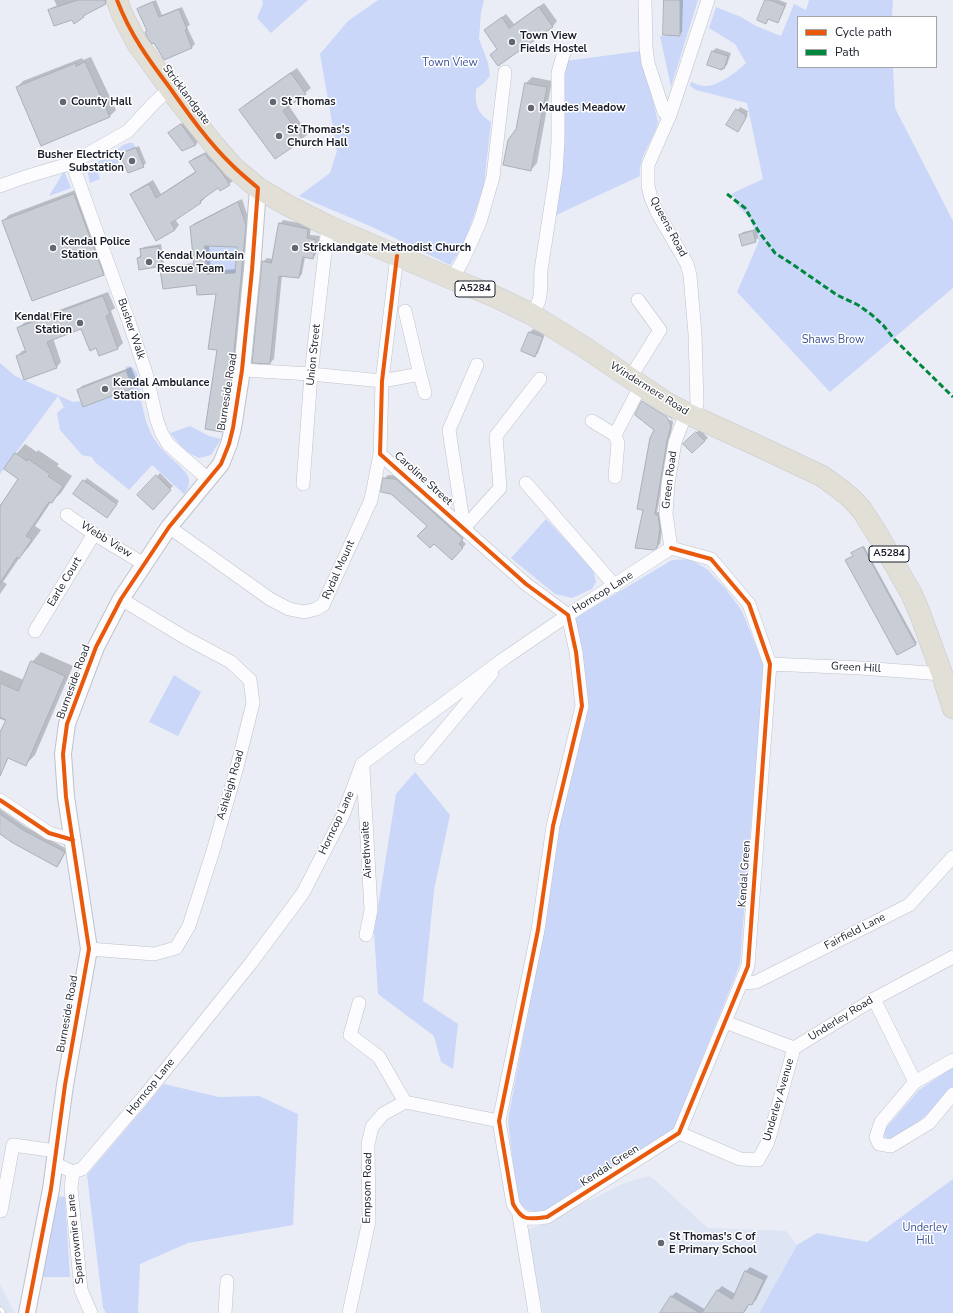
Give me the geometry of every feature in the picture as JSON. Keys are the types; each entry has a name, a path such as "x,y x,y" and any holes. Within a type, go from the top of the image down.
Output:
{"highway":[{"name":"Stricklandgate","path":"117,0 122,14 138,43 170,88 233,167 258,188"},
{"name":"Windermere Road","path":"258,188 328,226 452,280 496,297 531,314 667,402 690,415 822,476 840,489 862,510 911,593 942,674 953,708"}],"street":[{"path":"645,0 646,48 648,63 664,112 670,115"},
{"name":"Queens Road","path":"690,415 697,403 695,334 690,275 687,264 657,212 651,198 648,186 648,165 670,115 708,0"},
{"path":"531,314 539,301 541,292 541,270 556,174 558,141 558,73 564,52"},
{"path":"452,280 463,260 480,222 493,177 504,72"},
{"path":"0,186 72,163 128,131 170,88"},
{"name":"Busher Walk","path":"72,163 142,360 157,421 162,434 168,444 209,480"},
{"name":"Burneside Road","path":"27,1313 51,1189 65,1085 89,948 66,797 63,754 67,724 96,647 122,599 169,527 221,464 229,444 242,370 252,270 258,188"},
{"name":"Union Street","path":"303,484 311,374 328,226"},
{"name":"Caroline Street","path":"397,256 382,381 380,454 526,584 568,615"},
{"path":"614,435 636,381 660,330 638,300"},
{"path":"405,311 425,393"},
{"path":"464,528 449,430 477,365"},
{"path":"242,370 311,374 382,381 420,374"},
{"path":"464,528 500,488 496,436 540,380"},
{"name":"Green Road","path":"671,548 666,514 668,484 675,442 690,415"},
{"path":"592,421 614,435 618,442 615,477"},
{"name":"Rydal Mount","path":"169,527 270,599 289,609 304,612 316,609 323,605 371,500 380,454"},
{"path":"526,483 615,586"},
{"name":"Webb View","path":"67,515 94,534 144,564"},
{"name":"Earle Court","path":"35,631 94,534"},
{"name":"Horncop Lane","path":"73,1172 82,1169 146,1094 251,963 303,893 343,815 362,764 505,658 671,548"},
{"name":"Kendal Green","path":"519,1215 529,1219 546,1217 679,1133 748,966 770,664 749,604 710,559 671,548"},
{"name":"Ashleigh Road","path":"89,948 154,954 176,948 189,926 213,851 237,767 253,703 250,680 231,662 184,637 122,599"},
{"path":"535,1313 519,1215 513,1204 499,1121 538,930 553,826 582,706 576,652 568,615"},
{"path":"421,758 505,658"},
{"name":"Green Hill","path":"770,664 861,668 942,674"},
{"name":"Airethwaite","path":"362,764 371,910 366,936"},
{"path":"0,800 49,833 73,840"},
{"name":"Fairfield Lane","path":"741,983 756,982 909,905 953,857"},
{"name":"Underley Road","path":"794,1048 874,999 953,957"},
{"path":"874,999 915,1082"},
{"path":"359,1003 350,1035 379,1057 405,1102 499,1121"},
{"path":"725,1022 794,1048"},
{"name":"Underley Avenue","path":"679,1133 740,1159 758,1160 768,1142 794,1048"},
{"path":"953,1060 915,1082 881,1122 876,1137 879,1144 891,1146 929,1123 953,1094"},
{"name":"Empsom Road","path":"349,1313 369,1221 368,1144 372,1127 383,1114 405,1102"},
{"path":"0,1211 12,1145 55,1157 73,1172"},
{"name":"Sparrowmire Lane","path":"73,1172 71,1188 81,1290 91,1313"},
{"name":"Sparrowmire Lane","path":"51,1189 71,1188"},
{"path":"225,1313 227,1281"}],"shaded area":[{"name":"St Thomas's C of E Primary School","path":"649,1176 708,1228 786,1231 797,1245 759,1313 543,1313 527,1240 528,1230 627,1182"},
{"path":"0,1285 15,1313 0,1313"}],"green space":[{"path":"262,0 308,0 271,33 257,18 263,4"},
{"name":"Town View","path":"378,0 484,0 481,13 479,39 488,63 490,76 476,89 476,95 480,112 491,122 484,185 464,245 450,265 370,226 299,196 330,173 337,151 320,54 348,21"},
{"path":"680,0 698,0 671,87 660,36 680,35"},
{"name":"Shaws Brow","path":"809,0 893,0 892,16 797,16 797,68 893,68 895,108 953,221 953,288 830,392 737,292 759,241 750,219 737,205 740,202 731,194 763,179 747,103 696,90 690,86 691,82 702,86 709,86 721,82 746,63 735,44 709,28 716,7 781,36 794,4 806,10"},
{"path":"641,51 658,122 641,162 640,176 552,217 565,61"},
{"path":"133,143 136,148 120,154 118,165 98,173 100,179 90,183 87,170 89,166 107,157 123,145"},
{"path":"64,171 71,188 49,196"},
{"path":"205,246 237,247 235,273 207,274"},
{"path":"0,363 15,376 73,402 81,401 83,407 133,388 125,367 129,366 133,368 137,373 143,410 152,435 160,447 188,475 189,483 184,494 152,465 129,490 95,462 92,457 82,455 60,430 57,413 64,407 58,396 0,474"},
{"path":"190,426 209,436 221,439 211,455 199,458 185,451 170,433"},
{"path":"546,519 593,569 596,582 592,589 572,598 555,594 511,558"},
{"path":"690,559 707,569 725,588 742,611 766,671 750,835 740,964 674,1129 549,1209 539,1212 527,1210 521,1205 516,1191 508,1120 543,930 555,840 585,705 575,618 672,560"},
{"path":"174,675 201,692 178,736 149,722"},
{"path":"415,772 450,815 434,890 423,1001 458,1024 453,1069 441,1062 434,1036 378,994 374,932 396,794"},
{"path":"953,1067 953,1086 944,1098 911,1128 898,1136 886,1138 884,1134 885,1129 919,1090"},
{"path":"164,1084 219,1097 259,1096 298,1114 293,1225 188,1243 140,1264 139,1313 106,1313 103,1308 87,1175"},
{"name":"Underley Hill","path":"953,1179 953,1313 759,1313 797,1245 817,1233 867,1242"},
{"path":"60,1196 65,1197 70,1277 43,1277 52,1214 56,1198"}],"building":[{"path":"78,0 105,0 106,4 83,16 84,17 74,24 72,20 54,26 48,10"},
{"path":"664,0 680,0 680,36 663,35"},
{"path":"765,0 770,0 785,6 778,23 768,19 766,24 757,20"},
{"path":"153,2 159,17 179,9 187,29 185,30 192,48 164,60 154,43 152,44 147,37 145,32 147,31 137,9"},
{"name":"Town View Fields Hostel","path":"539,7 553,27 498,66 490,55 497,49 484,30 502,17 509,28"},
{"path":"712,51 728,56 724,69 722,68 722,70 707,65"},
{"name":"County Hall","path":"85,62 110,117 41,146 16,87 76,63 76,66"},
{"path":"291,73 306,94 283,111 303,140 275,159 239,110"},
{"name":"Maudes Meadow","path":"525,83 547,87 531,171 503,165 508,140 516,129"},
{"path":"736,109 746,115 746,118 738,132 726,125"},
{"path":"181,124 196,145 182,151 168,133"},
{"name":"Busher Electricty Substation","path":"136,148 144,167 128,173 120,154"},
{"path":"205,154 222,173 230,185 220,191 218,188 200,201 201,203 171,223 175,230 156,241 130,194 149,184 156,198 196,172 189,162"},
{"name":"Kendal Police Station","path":"74,194 104,275 32,301 2,221"},
{"path":"238,202 246,225 234,352 222,432 205,429 217,350 208,349 216,294 197,295 196,285 163,289 160,270 194,266 190,227","holes":["205,246 237,247 235,273 207,274"]},
{"path":"279,223 308,229 307,238 316,240 313,259 303,257 299,278 279,276 270,364 252,363 262,261 271,263"},
{"path":"753,231 756,242 742,246 739,235"},
{"name":"Kendal Mountain Rescue Team","path":"159,247 162,266 139,270 137,258 141,257 140,249"},
{"path":"103,296 110,314 106,316 118,349 99,356 96,348 90,351 81,329 47,342 57,368 24,380 16,356 26,352 17,328"},
{"path":"529,332 543,337 535,357 521,351"},
{"name":"Kendal Ambulance Station","path":"126,371 133,388 83,407 77,390"},
{"path":"642,401 667,417 671,426 667,441 655,514 658,515 660,529 657,548 653,550 635,548 643,510 637,509 650,438 654,430 635,415"},
{"path":"696,432 705,441 692,453 683,444"},
{"path":"15,453 27,461 28,459 50,474 48,476 63,486 52,503 49,502 26,536 32,539 19,559 17,557 0,583 0,506 18,479 4,469"},
{"path":"156,475 171,490 153,510 137,495"},
{"path":"383,478 396,479 463,539 459,544 463,548 452,560 434,544 430,548 417,536 427,526 391,494 381,492"},
{"path":"83,480 117,504 107,518 73,494"},
{"path":"863,547 916,645 897,655 845,560 853,556 851,553"},
{"path":"31,661 65,676 26,766 8,758 0,776 0,732 6,720 0,717 0,683 18,691"},
{"path":"0,814 23,830 65,852 57,867 13,843 0,834"},
{"path":"745,1271 764,1280 752,1305 749,1304 743,1313 702,1313 717,1290 732,1299"},
{"path":"671,1296 700,1313 660,1313"}],"railway":[{"path":"0,1308 4,1313"}],"marked path":[{"path":"727,194 745,208 759,232 775,253 837,295 858,305 872,315 883,325 894,339 953,397"}],"cycle path":[{"path":"27,1313 51,1189 65,1085 89,949 66,797 63,754 67,724 96,647 121,599 169,527 221,464 229,444 242,370 252,270 258,188 224,157 192,118 140,46 117,0"},
{"path":"397,256 382,381 380,454 526,584 568,615 576,652 582,706 553,826 538,930 499,1121 513,1204 523,1217 531,1219 547,1217 679,1133 748,966 770,664 749,604 711,559 671,548"},
{"path":"0,800 49,833 73,840"}],"place":[{"name":"Town View Fields Hostel","path":"512,42"},
{"name":"County Hall","path":"63,102"},
{"name":"St Thomas","path":"273,102"},
{"name":"Maudes Meadow","path":"531,108"},
{"name":"St Thomas's Church Hall","path":"279,136"},
{"name":"Busher Electricty Substation","path":"132,161"},
{"name":"Kendal Police Station","path":"53,248"},
{"name":"Stricklandgate Methodist Church","path":"295,248"},
{"name":"Kendal Mountain Rescue Team","path":"149,262"},
{"name":"Kendal Fire Station","path":"80,323"},
{"name":"Kendal Ambulance Station","path":"105,389"},
{"name":"St Thomas's C of E Primary School","path":"661,1243"}]}
